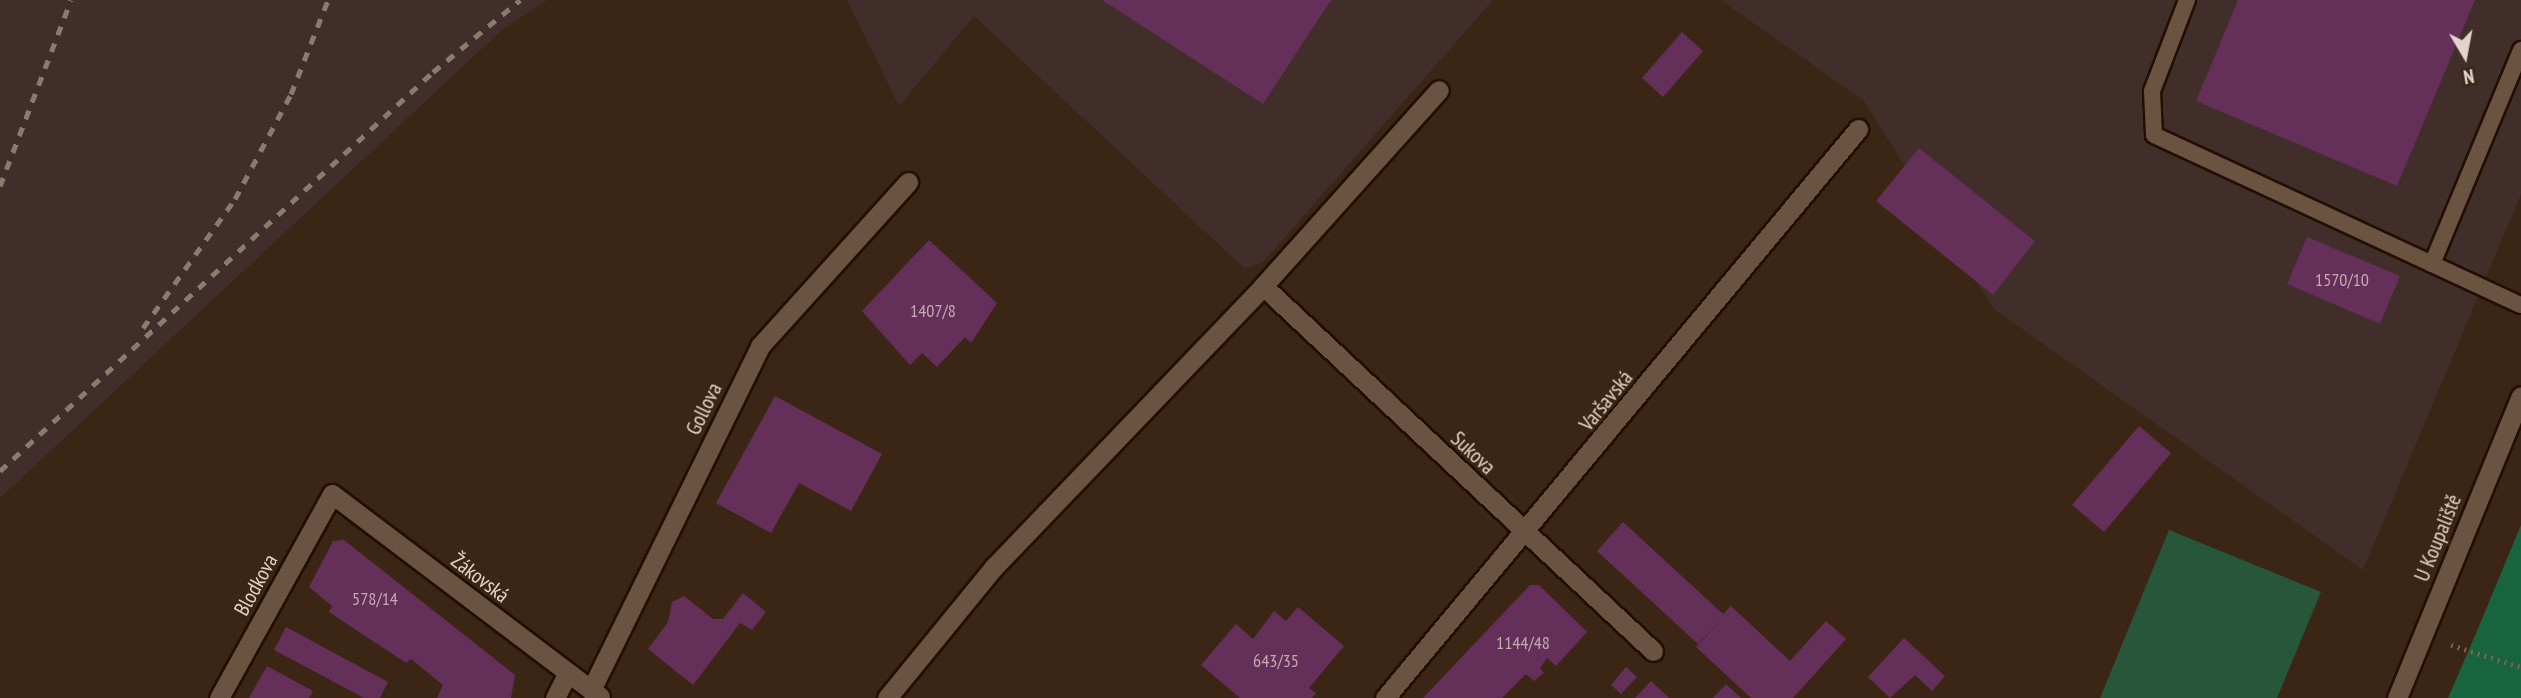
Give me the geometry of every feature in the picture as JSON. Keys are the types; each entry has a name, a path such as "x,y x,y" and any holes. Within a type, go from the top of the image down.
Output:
{"street":[{"path":"887,698 994,567 1264,286 1439,90"},
{"name":"Varšavská","path":"1385,698 1525,533 1858,129"},
{"name":"Gollova","path":"596,694 760,346 908,182"},
{"name":"Sukova","path":"1264,286 1653,651"},
{"name":"U Koupaliště","path":"2397,698 2521,396"},
{"name":"Žákovská","path":"332,494 596,694"},
{"name":"Blodkova","path":"219,698 332,494"},
{"path":"555,698 568,673"}],"lane":[{"path":"2187,0 2152,91 2154,135 2521,305"},
{"path":"2432,264 2521,50"}],"path":[{"path":"2451,645 2521,667"}],"shaded area":[{"path":"0,0 547,0 503,29 0,498"},
{"path":"847,0 1493,0 1262,263 1244,268 974,16 899,106"},
{"path":"1721,0 2521,0 2521,194 2363,570 1994,309 1864,101"}],"green space":[{"path":"2521,525 2521,698 2448,698 2477,631"},
{"path":"2169,530 2321,592 2277,698 2100,698"}],"building":[{"path":"1102,0 1331,0 1263,104"},
{"path":"2238,0 2475,0 2397,186 2196,101"},
{"path":"1682,32 1703,51 1663,97 1642,78"},
{"path":"1919,148 2035,241 1993,295 1876,201"},
{"path":"2307,237 2400,276 2380,324 2287,284"},
{"path":"929,240 997,303 971,343 965,337 937,367 922,353 910,365 862,311"},
{"path":"775,396 882,454 851,511 799,483 771,533 716,503"},
{"path":"2139,426 2171,453 2104,532 2072,505"},
{"path":"1623,522 1723,614 1731,606 1790,661 1826,621 1846,639 1793,698 1751,698 1696,647 1723,618 1698,644 1597,551"},
{"path":"344,540 515,675 511,698 437,698 443,685 411,659 406,663 329,612 332,606 309,587 333,541"},
{"path":"1530,585 1539,585 1587,632 1556,666 1547,658 1540,668 1544,673 1534,681 1526,674 1502,698 1423,698"},
{"path":"743,593 766,612 752,630 740,623 693,685 648,649 668,622 672,602 684,596 713,619 723,619"},
{"path":"1298,607 1344,646 1309,688 1316,693 1312,698 1240,698 1201,665 1236,624 1253,639 1274,611 1286,621"},
{"path":"286,627 388,682 380,698 364,698 274,650"},
{"path":"1904,638 1945,676 1932,691 1915,675 1890,698 1868,677"},
{"path":"267,666 313,691 309,698 249,698"},
{"path":"1626,667 1637,677 1621,694 1611,685"},
{"path":"1651,681 1669,698 1635,698"},
{"path":"1726,684 1741,698 1713,698"}],"railway":[{"path":"0,186 71,0"},
{"path":"143,328 235,199 291,94 328,0"},
{"path":"0,471 433,72 520,0"}]}
